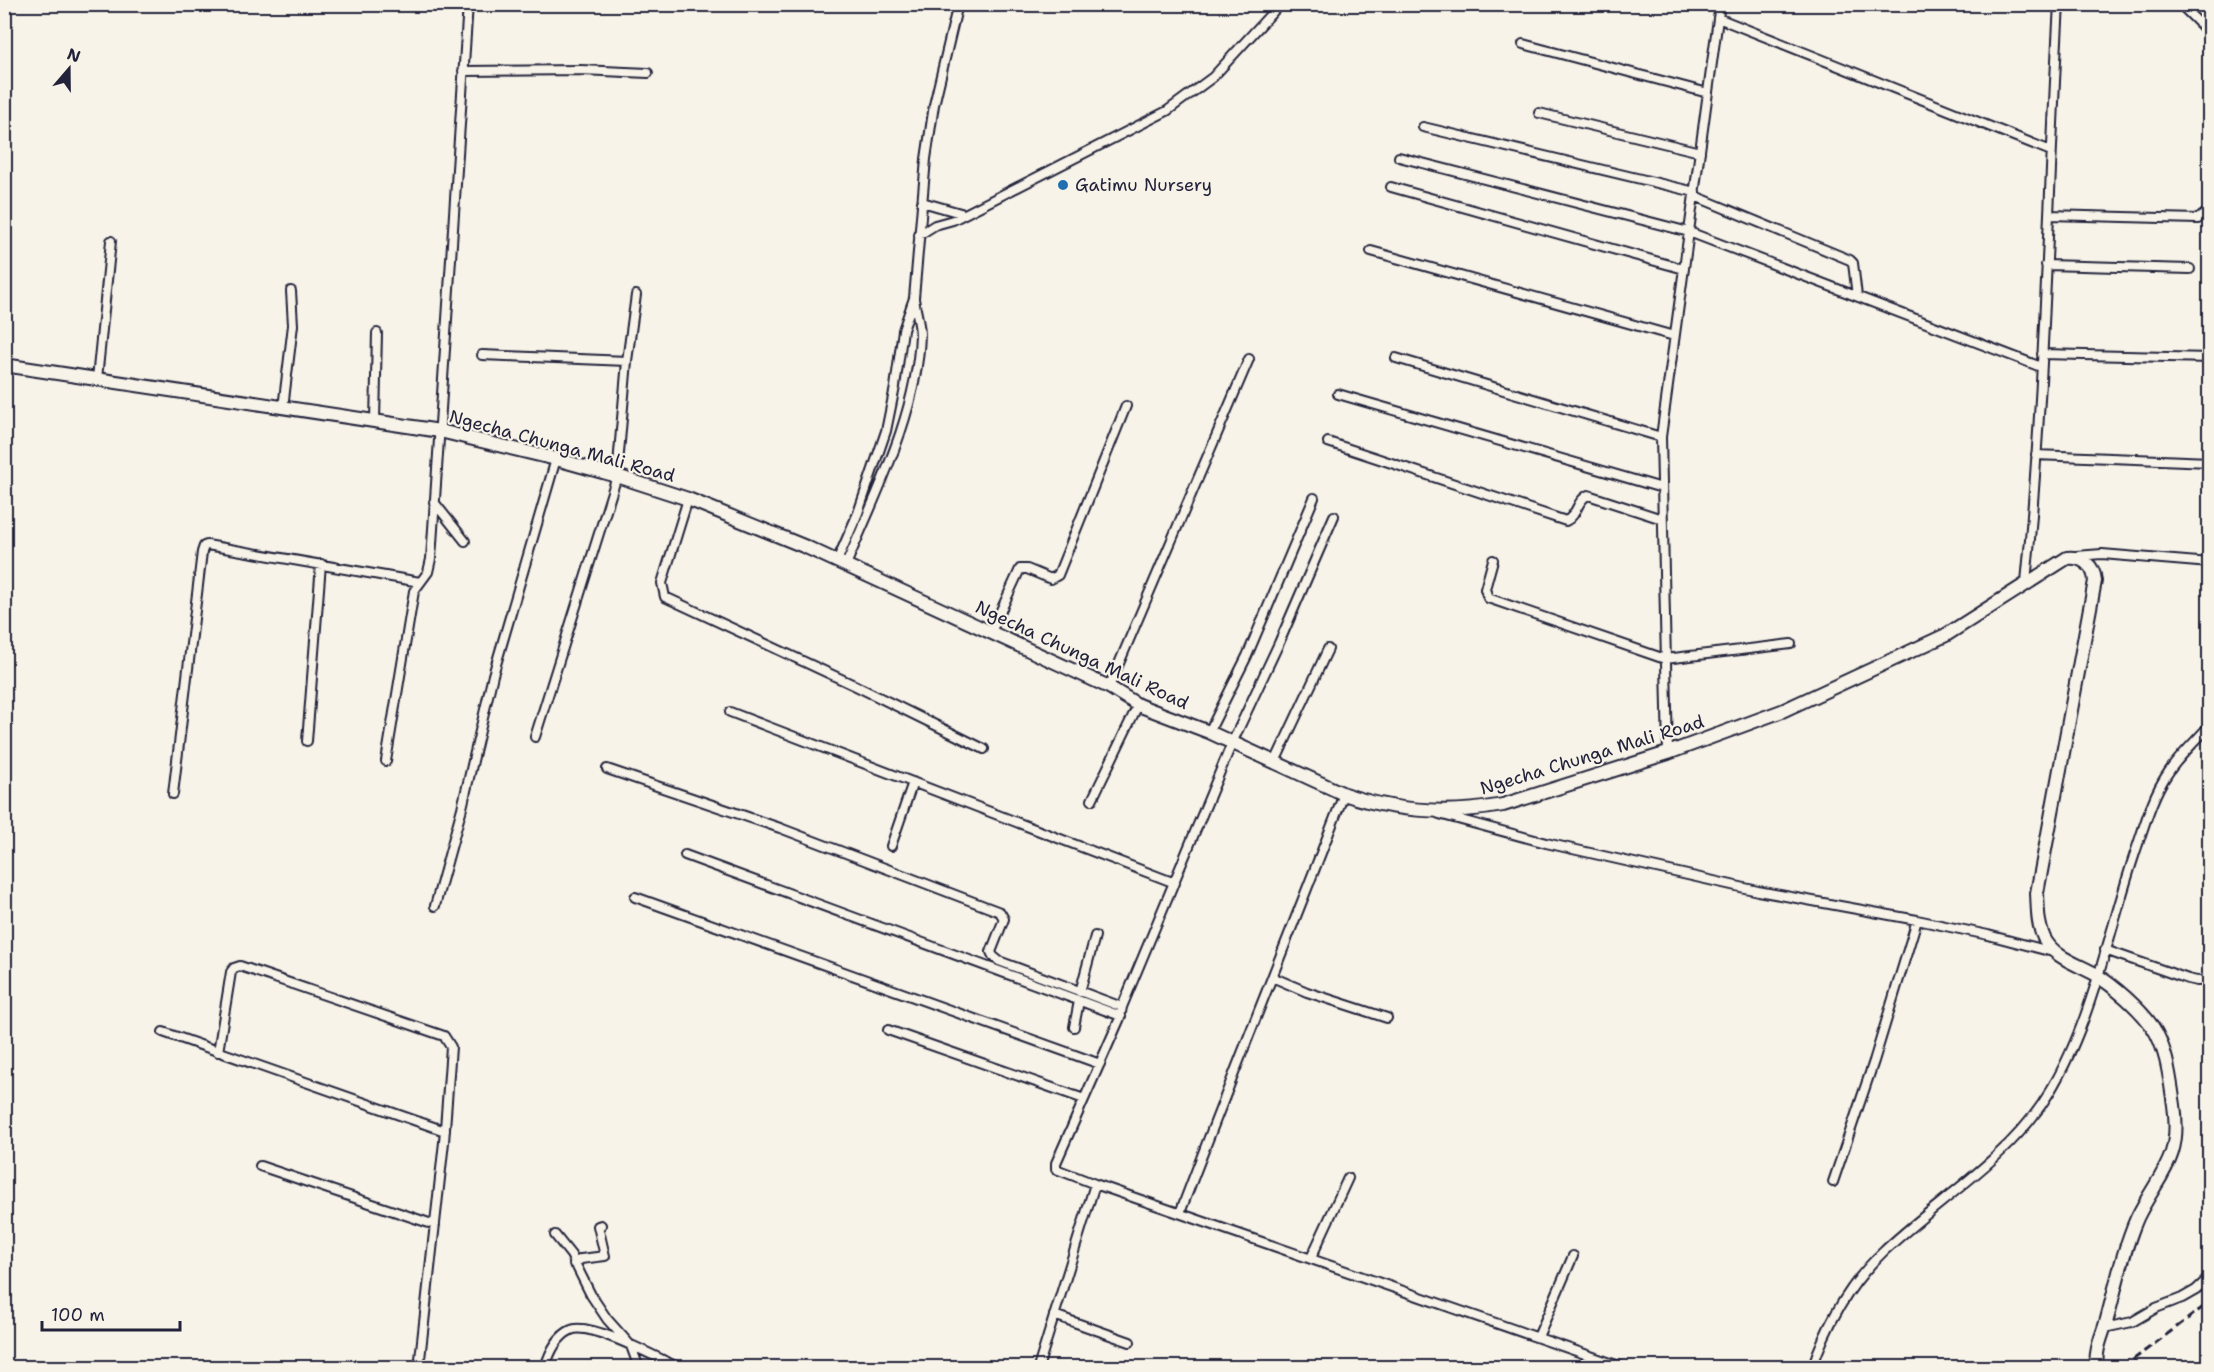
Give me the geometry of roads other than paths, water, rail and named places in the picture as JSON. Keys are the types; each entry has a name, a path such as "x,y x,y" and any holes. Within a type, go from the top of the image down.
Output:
{"main road":[{"name":"Ngecha Chunga Mali Road","path":"4,364 440,431 616,476 688,499 842,563 1109,687 1138,705 1209,732 1344,794 1401,809 1428,812 1477,810 1503,805 1668,753 1782,711 1946,635 2026,582 2067,558 2075,557"},
{"path":"2075,557 2092,567 2095,581 2037,893 2038,918 2043,937 2056,953 2097,975 2130,1002 2151,1025 2159,1039 2168,1069 2175,1122 2175,1137 2169,1164 2138,1218 2121,1265 2097,1354 2097,1368"}],"street":[{"path":"386,761 414,591 430,566 468,4"},
{"path":"842,563 900,434 908,408 920,334 914,298 926,159 934,105 958,4"},
{"path":"919,235 1167,111 1213,77 1280,4"},
{"path":"1668,753 1661,437 1720,4"},
{"path":"2026,582 2042,354 2059,4"},
{"path":"2180,4 2210,33"},
{"path":"1718,18 2051,151"},
{"path":"1523,44 1708,93"},
{"path":"464,71 648,73"},
{"path":"1539,113 1700,152"},
{"path":"1423,127 1695,194 1850,260 1853,263 1857,296"},
{"path":"1399,157 1689,232 2041,367"},
{"path":"1391,187 1684,269"},
{"path":"922,202 964,214"},
{"path":"2049,215 2198,219 2210,210"},
{"path":"97,379 111,241"},
{"path":"1371,251 1674,336"},
{"path":"2046,265 2190,269"},
{"path":"283,408 293,325 291,291"},
{"path":"535,737 616,476 636,295"},
{"path":"842,563 886,431 903,330 914,298"},
{"path":"375,421 377,333"},
{"path":"2042,354 2210,358"},
{"path":"482,355 627,361"},
{"path":"1396,358 1661,437"},
{"path":"1109,687 1249,359"},
{"path":"1338,394 1662,488"},
{"path":"991,632 1020,569 1027,569 1051,579 1058,575 1125,406"},
{"path":"1328,442 1566,521 1574,516 1580,500 1588,495 1662,519"},
{"path":"2036,455 2210,462"},
{"path":"435,906 462,808 493,675 556,459"},
{"path":"1209,732 1247,656 1314,498"},
{"path":"688,499 662,583 665,597 856,686 984,749"},
{"path":"434,502 465,542"},
{"path":"1334,516 1279,644 1232,743 1056,1166 1059,1171 1095,1184 1624,1368"},
{"path":"173,794 204,546 207,544 420,582"},
{"path":"2075,557 2102,554 2210,563"},
{"path":"1492,560 1485,589 1488,598 1665,659 1791,644"},
{"path":"307,741 321,564"},
{"path":"1275,762 1328,649"},
{"path":"1092,800 1138,705"},
{"path":"730,712 1175,883"},
{"path":"1812,1368 1840,1306 1871,1264 2014,1137 2042,1104 2065,1064 2086,1011 2125,882 2158,792 2168,773 2210,725"},
{"path":"607,769 780,828 1000,912 1004,919 991,952 993,956 1008,966 1080,992 1122,1011"},
{"path":"891,846 913,782"},
{"path":"1180,1213 1233,1071 1344,794"},
{"path":"1428,812 1546,843 1758,891 1917,920 1988,935 2056,953"},
{"path":"686,855 1079,1001 1122,1011"},
{"path":"635,897 1100,1064"},
{"path":"1833,1182 1874,1061 1917,920"},
{"path":"1080,992 1095,936"},
{"path":"2105,950 2188,979 2210,980"},
{"path":"218,1052 231,972 240,966 444,1036 451,1047 445,1131 419,1368"},
{"path":"1272,977 1307,992 1387,1018"},
{"path":"1074,1027 1079,1001"},
{"path":"888,1030 1084,1099"},
{"path":"163,1032 445,1131"},
{"path":"260,1166 435,1225"},
{"path":"1311,1258 1348,1178"},
{"path":"1038,1368 1095,1184"},
{"path":"574,1264 580,1259 605,1256 598,1226 601,1225"},
{"path":"555,1235 571,1255 607,1319 631,1346 639,1368"},
{"path":"1538,1337 1573,1256"},
{"path":"2104,1328 2132,1322 2156,1308 2182,1298 2210,1278"},
{"path":"1054,1315 1130,1342"},
{"path":"545,1368 552,1348 571,1330 580,1328 599,1332 679,1368"}],"railway":[{"path":"2122,1368 2210,1302"}],"place":[{"name":"Gatimu Nursery","path":"1063,185"}]}
